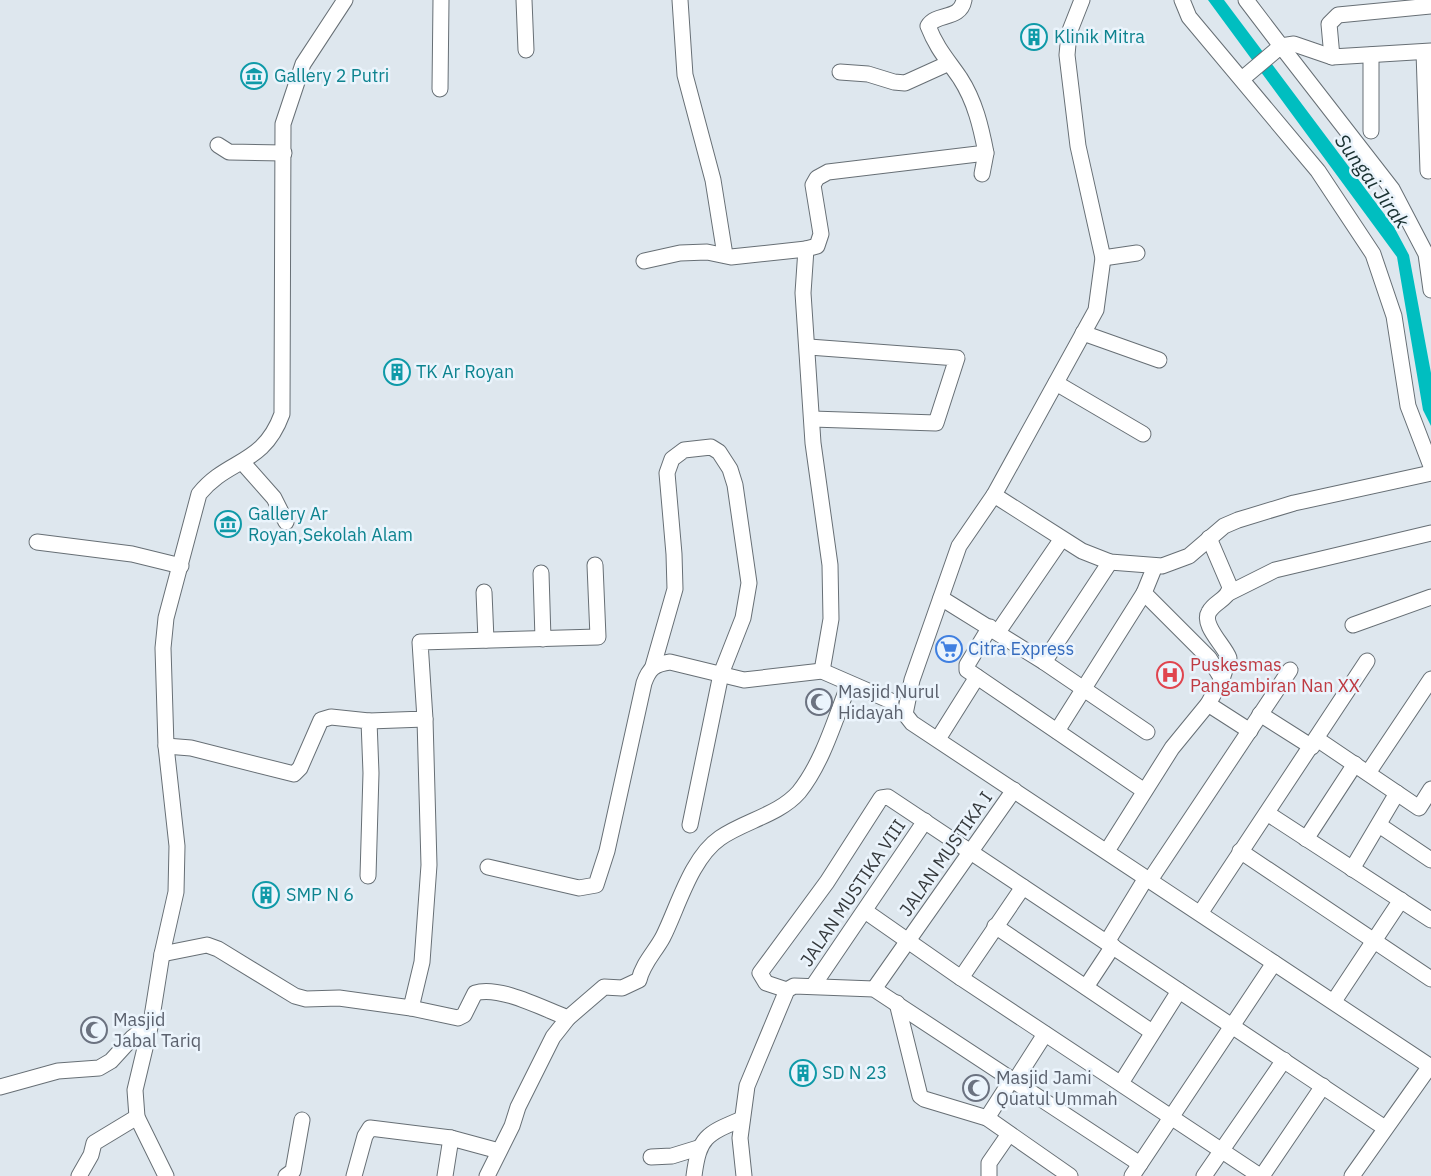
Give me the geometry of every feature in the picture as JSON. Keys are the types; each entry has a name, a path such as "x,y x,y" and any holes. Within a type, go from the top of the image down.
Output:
{"street":[{"path":"166,1176 137,1117 135,1090 151,1023 162,954 176,892 177,846 166,746 163,648 166,618 199,494 223,472 243,463 265,445 282,414 283,124 303,64 345,0"},
{"path":"441,0 441,89"},
{"path":"524,0 526,50"},
{"path":"680,0 685,75 712,180 725,255"},
{"path":"964,0 960,11 928,24 936,47 947,64 959,76 975,107 987,153 982,174"},
{"path":"897,704 941,598 959,546 994,495 1096,310 1103,258 1078,146 1067,55 1069,33 1082,0"},
{"path":"1182,0 1189,18 1245,76 1318,171 1373,254 1394,316 1408,405 1431,466"},
{"path":"1246,0 1278,48 1392,189 1426,254 1431,290"},
{"path":"1332,57 1329,24 1338,15 1431,6"},
{"path":"1245,76 1278,48 1294,44 1332,57 1427,51 1428,171"},
{"path":"1371,55 1371,131"},
{"path":"840,72 868,74 904,83 947,64"},
{"path":"218,145 229,152 284,153"},
{"path":"644,261 680,253 707,252 731,257 813,249 820,243 821,234 813,185 822,173 987,153"},
{"path":"806,249 803,293 809,347 812,419 830,565 831,619 822,671"},
{"path":"1103,258 1137,253"},
{"path":"1083,333 1159,360"},
{"path":"809,347 957,358 936,423 812,419"},
{"path":"1056,383 1143,434"},
{"path":"488,867 579,888 596,885 607,851 644,683 653,666 675,589 667,473 672,459 684,450 711,447 719,452 730,469 735,486 748,583 743,618 721,674 690,825"},
{"path":"243,463 274,498 286,522"},
{"path":"994,495 1061,540 1082,551 1110,562 1155,566 1179,561 1238,520 1294,503 1431,473"},
{"path":"1107,851 1143,790 1172,748 1208,704 1222,679 1229,658 1209,625 1208,616 1211,609 1229,593 1275,570 1431,533"},
{"path":"1209,538 1229,580 1229,593"},
{"path":"1061,540 966,668 1143,790"},
{"path":"37,542 132,554 181,566"},
{"path":"1044,662 1110,562"},
{"path":"411,1008 422,962 429,866 425,719 420,642 598,638 595,565"},
{"path":"1057,731 1085,690 1144,593 1155,566"},
{"path":"541,573 543,639"},
{"path":"483,592 486,640"},
{"path":"1144,593 1209,658 1222,679"},
{"path":"1353,625 1431,597"},
{"path":"941,598 1044,662 1147,732"},
{"path":"1201,912 1367,661"},
{"path":"653,666 670,662 755,680 800,672 822,671 897,704 912,723 1431,1066 1352,1176"},
{"path":"1086,987 1148,879 1290,670"},
{"path":"938,739 977,677"},
{"path":"1368,773 1431,679"},
{"path":"487,1176 553,1037 568,1018 604,987 622,988 639,980 641,968 656,950 685,887 718,839 778,808 798,793 817,761 849,684"},
{"path":"1208,704 1250,731"},
{"path":"1260,714 1355,764 1419,808 1431,789"},
{"path":"166,746 191,748 294,774 300,768 321,720 331,717 369,722 425,719"},
{"path":"368,876 371,773 369,722"},
{"path":"1306,839 1355,764"},
{"name":"JALAN MUSTIKA I","path":"874,989 1014,790"},
{"path":"1352,869 1397,793"},
{"path":"787,990 766,983 760,973 827,882 881,798 891,798 1385,1128"},
{"path":"1267,813 1431,920"},
{"name":"JALAN MUSTIKA VIII","path":"813,986 925,821"},
{"path":"1379,825 1431,860"},
{"path":"1240,851 1431,979"},
{"path":"961,978 1023,886"},
{"path":"1334,1001 1401,900"},
{"path":"865,910 961,978 1261,1176 1323,1086"},
{"path":"995,926 1152,1032"},
{"path":"162,954 207,945 218,949 295,996 306,999 339,998 411,1008 458,1018 464,1015 475,993 490,991 568,1018"},
{"path":"744,1176 741,1157 742,1119 747,1086 787,990 794,986 874,989 1013,1080 1136,1170 1274,963"},
{"path":"1120,1083 1179,991"},
{"path":"897,1003 920,1096 924,1100 987,1118 1070,1176"},
{"path":"0,1087 58,1071 73,1072 106,1065 132,1038 151,1023"},
{"path":"987,1118 1045,1034"},
{"path":"1204,1176 1284,1060"},
{"path":"79,1176 91,1155 94,1143 137,1117"},
{"path":"651,1157 672,1156 698,1148 713,1132 742,1119"},
{"path":"292,1174 302,1120"},
{"path":"354,1176 365,1136 370,1128 451,1138 499,1151"},
{"path":"989,1176 989,1163 1009,1134"},
{"path":"445,1176 451,1138"},
{"path":"693,1176 698,1148"}],"water":[{"path":"1208,0 1224,0 1394,227 1409,255 1431,373 1431,426 1423,410 1397,257"}],"place":[{"name":"Klinik Mitra","path":"1034,37"},
{"name":"Gallery 2 Putri","path":"254,76"},
{"name":"TK Ar Royan","path":"397,372"},
{"name":"Gallery Ar Royan,Sekolah Alam","path":"228,524"},
{"name":"Citra Express","path":"949,649"},
{"name":"Puskesmas Pangambiran Nan XX","path":"1170,675"},
{"name":"Masjid Nurul Hidayah","path":"819,702"},
{"name":"SMP N 6","path":"266,895"},
{"name":"Masjid Jabal Tariq","path":"94,1030"},
{"name":"SD N 23","path":"803,1073"},
{"name":"Masjid Jami Quatul Ummah","path":"976,1088"}],"water label":[{"name":"Sungai Jirak","path":"1372,181"}]}
